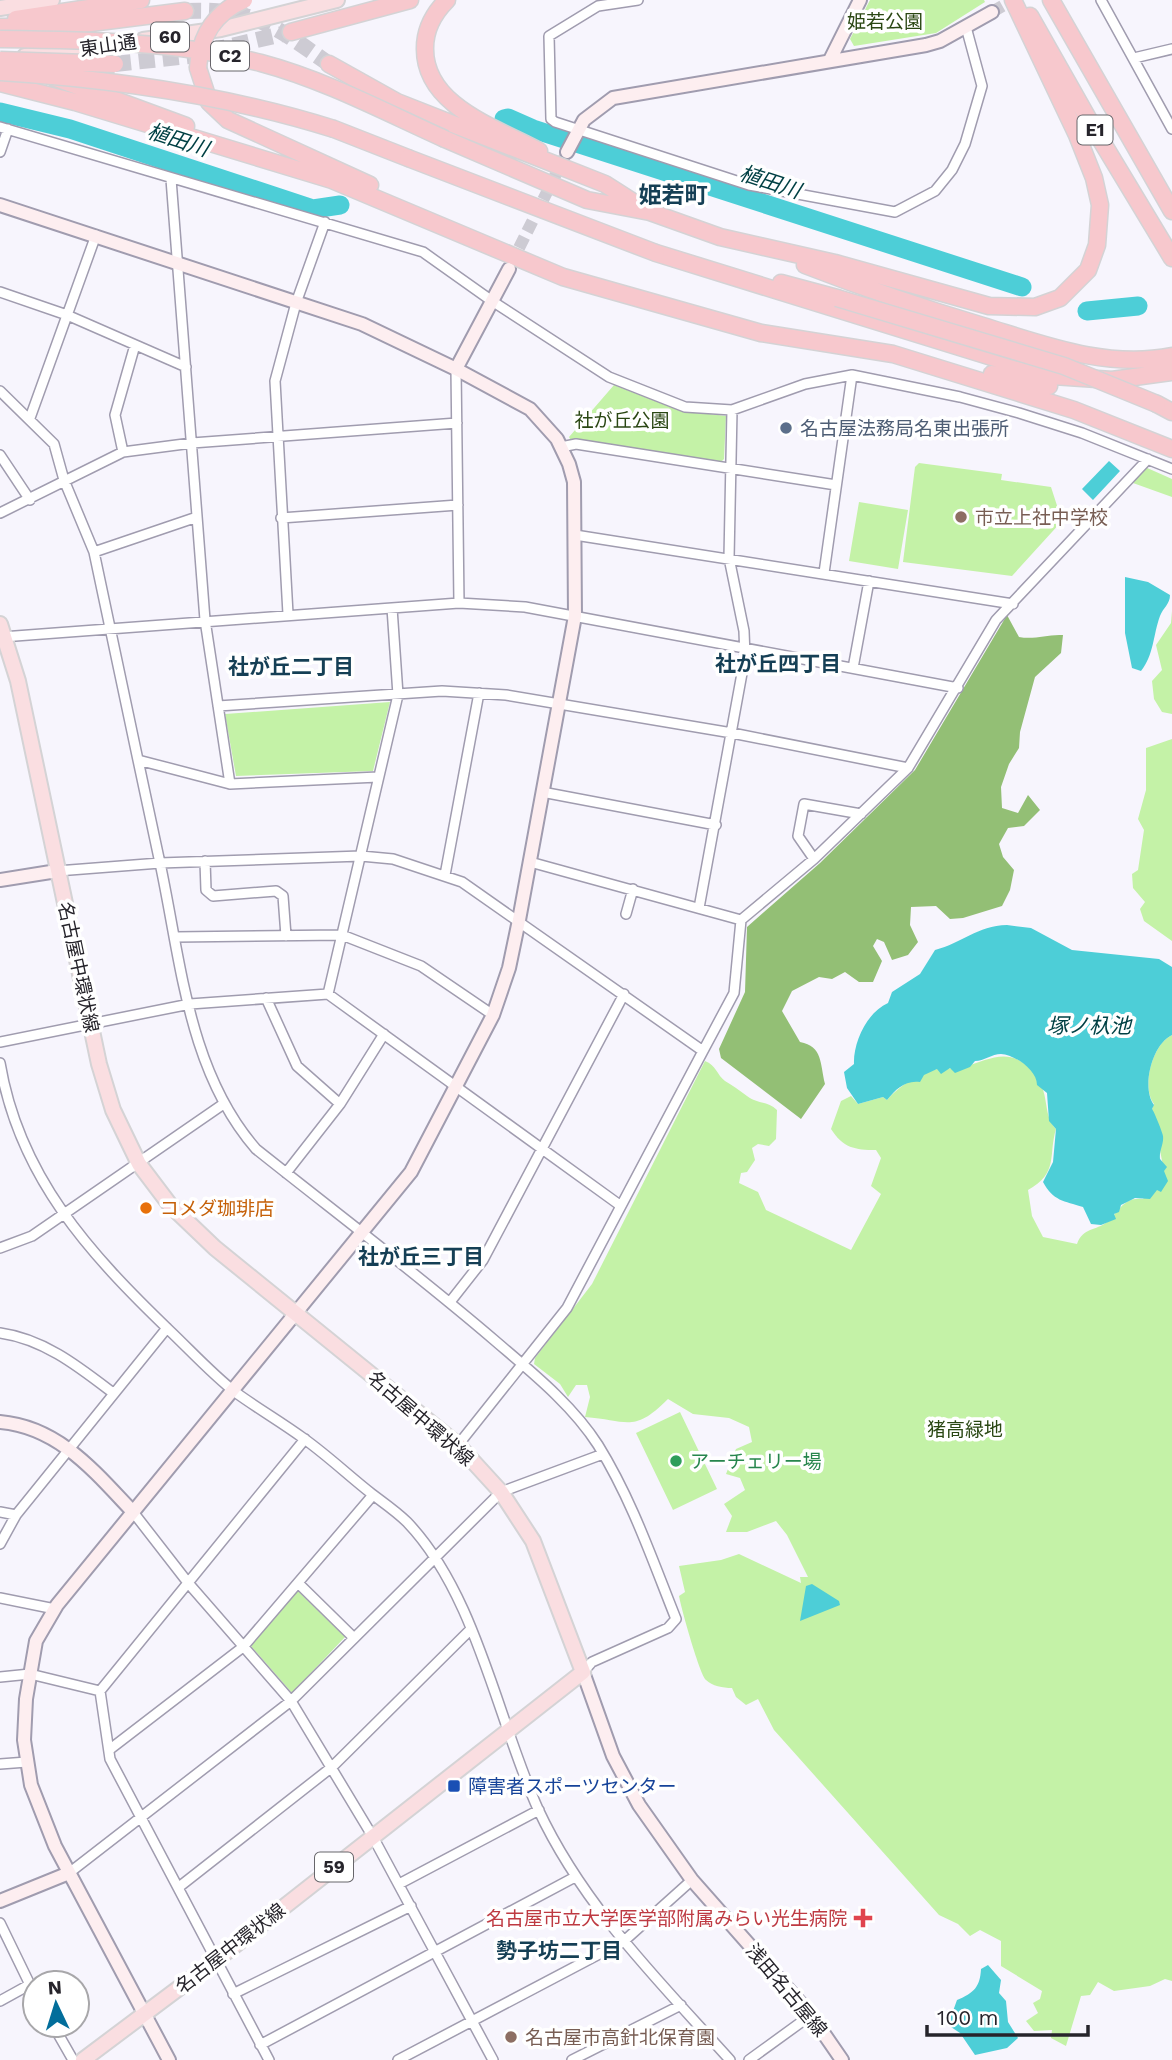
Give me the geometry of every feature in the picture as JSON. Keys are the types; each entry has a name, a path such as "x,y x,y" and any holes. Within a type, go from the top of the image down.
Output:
{"highway":[{"path":"0,21 141,0"},
{"path":"244,0 230,7 212,23 201,43 198,68 209,102 228,120 338,169 433,222"},
{"path":"291,32 410,0"},
{"path":"447,0 433,17 425,44 426,63 438,88 465,112 585,177"},
{"path":"329,64 397,102 605,184 650,212 720,237 771,251 835,263 1005,308 1047,304 1060,298 1080,281 1097,245 1100,218 1097,191 1077,135 1013,0"},
{"name":"E1","path":"1022,0 1090,122 1172,258"},
{"name":"E1","path":"1051,0 1172,210"},
{"path":"0,27 59,27 185,11"},
{"name":"C2","path":"0,39 161,46 235,57 295,73 587,200 650,212"},
{"path":"34,55 49,74 63,82 157,113 250,154"},
{"path":"0,59 115,64"},
{"name":"C2","path":"0,72 78,78 223,100 334,129 656,253"},
{"path":"0,83 75,102 332,180 563,277 761,333 893,354 1077,389 1130,384 1172,372"},
{"path":"771,251 882,296 1065,351 1121,360 1172,356"},
{"path":"656,253 837,298 1064,366 1165,408"},
{"path":"656,253 1053,376 1112,380 1172,372"},
{"path":"893,354 1074,410 1172,450"}],"main road":[{"path":"0,8 20,2 52,0"},
{"name":"東山通","path":"0,59 221,29 337,0"},
{"name":"名古屋中環状線","path":"2,633 18,681 90,1023 113,1110 139,1164 170,1205 215,1248 458,1445 501,1492 533,1541 583,1671 215,1961 83,2060"}],"street":[{"path":"638,0 598,6 549,36 551,119 576,133 749,186 895,212 935,191 952,170 965,144 982,86 975,52 966,27"},
{"path":"830,60 860,0"},
{"path":"1101,0 1172,129"},
{"path":"567,152 591,112 613,98 926,45 940,41 992,12"},
{"path":"1134,58 1172,50"},
{"path":"0,152 4,128 423,251 492,301 625,385 685,407 732,410 805,383 852,375 1018,413 1172,469"},
{"path":"171,179 205,620 230,784"},
{"path":"0,205 362,324 456,369 530,409 561,447 574,482 575,616 519,920 509,968 493,1016 411,1172 55,1609 36,1641 24,1740 31,1785 69,1872 169,2060"},
{"path":"288,614 275,381 296,303 325,222"},
{"path":"30,418 96,235"},
{"path":"459,603 456,369 509,268"},
{"path":"0,292 67,315 186,367"},
{"path":"123,452 115,415 135,345"},
{"path":"824,573 852,375"},
{"path":"0,391 54,444 64,480 94,552 113,628 198,1044 222,1105 256,1149 450,1301 523,1364 563,1403 603,1454 637,1517 676,1619 668,1628 592,1661 583,1671"},
{"path":"699,908 746,647 729,558 732,410"},
{"path":"0,513 123,452 276,435 457,422"},
{"path":"561,447 576,444 836,485"},
{"path":"0,454 30,500"},
{"path":"458,1445 567,1308 734,993 741,920 814,859 908,768 996,620 1148,459"},
{"path":"281,518 458,505"},
{"path":"94,552 197,517"},
{"path":"575,536 1013,604"},
{"path":"853,668 869,581"},
{"path":"2,633 113,628 459,603 525,607 958,688"},
{"path":"328,994 398,695 392,608"},
{"path":"218,706 479,693 559,703 732,733 908,768"},
{"path":"445,874 479,693"},
{"path":"138,760 230,784 378,777"},
{"path":"542,792 716,825"},
{"path":"814,859 799,836 804,804 861,814"},
{"path":"0,880 57,871 160,863 361,856 393,859 445,874 490,899 703,1051"},
{"path":"205,861 206,890 213,896 276,891 283,895 286,936"},
{"path":"530,862 741,920"},
{"path":"626,914 633,889"},
{"path":"176,937 342,935 421,966 493,1016"},
{"path":"0,1042 190,1004 328,994 621,1206"},
{"path":"450,1301 483,1260 624,994"},
{"path":"266,998 297,1066 340,1104"},
{"path":"286,1173 340,1104 384,1034"},
{"path":"0,1063 11,1105 32,1162 62,1214 90,1250 233,1390 305,1439 406,1521 434,1555 456,1590 506,1730 539,1810 575,1877 624,1941 730,2060"},
{"path":"0,1248 32,1236 222,1105"},
{"path":"0,1544 16,1515 167,1328"},
{"path":"0,1333 39,1343 80,1368 113,1393"},
{"path":"0,1422 15,1423 55,1439 69,1449 133,1512 189,1584 291,1701 373,1837 493,2060"},
{"path":"269,2060 110,1759 100,1691 305,1439"},
{"path":"0,1901 69,1872 291,1701 434,1555 501,1492 603,1454"},
{"path":"109,1750 243,1647 373,1494"},
{"path":"0,1512 16,1515"},
{"path":"298,1583 354,1637"},
{"path":"0,1598 55,1609"},
{"path":"179,1887 331,1767 470,1630"},
{"name":"浅田名古屋線","path":"583,1671 613,1756 632,1793 692,1880 811,2015 842,2060"},
{"path":"0,1677 30,1674 100,1691"},
{"path":"0,1764 27,1762"},
{"path":"399,1884 539,1810"},
{"path":"260,2045 575,1877"},
{"path":"398,2060 624,1941 692,1880"},
{"path":"233,1994 411,1906"},
{"path":"0,1923 22,1969"},
{"path":"0,2001 21,1989"},
{"path":"572,2060 681,2005"},
{"path":"750,2060 811,2015"},
{"path":"61,2039 74,2060"}],"green space":[{"name":"姫若公園","path":"870,0 985,2 936,33 854,46 850,39"},
{"name":"社が丘公園","path":"614,385 678,410 726,416 724,459 720,463 571,441 569,437"},
{"path":"919,463 1002,474 1001,480 1051,487 1062,521 1012,576 903,562 915,467"},
{"path":"1145,467 1172,479 1172,497 1133,483"},
{"path":"859,502 908,510 898,569 849,561"},
{"path":"1172,611 1172,714 1162,712 1154,699 1152,681 1162,670 1156,645 1171,623"},
{"path":"1007,615 1019,637 1063,635 1061,653 1035,677 1020,732 1019,748 1009,764 1001,787 1002,808 1018,813 1028,795 1040,810 1024,826 1008,828 999,844 1003,857 1014,870 1010,890 1002,906 963,918 950,919 936,906 911,907 910,925 918,942 908,955 892,960 884,942 877,939 873,946 882,961 873,982 859,982 845,972 832,979 819,977 792,991 782,1011 800,1042 813,1047 817,1052 825,1084 801,1119 721,1058 719,1049 745,992 747,927 820,863 915,770"},
{"path":"390,702 373,771 236,776 225,714"},
{"path":"1172,739 1172,941 1144,921 1140,909 1145,902 1133,888 1132,874 1138,870 1144,830 1138,819 1146,790 1146,748"},
{"name":"猪高緑地","path":"1172,1035 1172,1981 1165,1979 1150,1986 1114,1991 1098,1982 1090,1995 1081,1996 1066,2046 1051,2038 1052,2030 1034,2031 1026,2021 1038,2013 1033,2003 1040,1999 1042,1991 1001,1966 1001,1941 980,1930 970,1936 958,1924 939,1915 774,1730 758,1699 746,1705 736,1697 732,1688 714,1685 703,1675 680,1603 679,1596 685,1592 679,1566 721,1560 739,1554 801,1583 800,1577 808,1577 787,1535 776,1521 747,1532 726,1532 732,1516 724,1504 745,1490 740,1478 726,1474 736,1449 752,1442 749,1427 729,1418 693,1414 668,1399 638,1421 621,1422 585,1417 590,1397 587,1385 576,1385 568,1397 560,1384 534,1364 535,1358 592,1284 705,1061 712,1065 725,1081 747,1096 777,1110 776,1139 769,1146 758,1144 752,1148 755,1160 747,1172 741,1173 739,1183 758,1192 766,1210 851,1250 881,1194 871,1186 881,1158 876,1150 845,1144 831,1129 841,1101 851,1096 858,1104 883,1097 887,1100 909,1081 930,1071 961,1068 991,1058 1016,1059 1024,1063 1038,1079 1051,1123 1056,1129 1048,1170 1038,1184 1028,1190 1032,1216 1043,1237 1077,1244 1086,1232 1107,1222 1126,1202 1143,1199 1164,1171 1149,1078 1159,1047"},
{"name":"アーチェリー場","path":"680,1412 717,1489 673,1510 636,1433"},
{"path":"298,1591 345,1637 292,1693 250,1645"}],"water":[{"path":"1109,461 1120,471 1093,500 1082,489"},
{"path":"1125,577 1148,582 1170,595 1160,616 1151,652 1141,671 1132,668 1125,633"},
{"name":"塚ノ杁池","path":"1007,925 1031,928 1072,950 1159,959 1172,967 1172,1035 1159,1047 1149,1078 1150,1097 1154,1105 1152,1109 1163,1136 1160,1159 1167,1167 1164,1171 1168,1181 1161,1192 1157,1190 1150,1199 1135,1198 1121,1205 1119,1212 1114,1214 1116,1219 1101,1225 1091,1224 1083,1207 1055,1197 1043,1182 1053,1162 1056,1129 1049,1121 1047,1093 1037,1085 1033,1074 1019,1060 998,1054 975,1061 970,1067 955,1073 950,1068 941,1074 937,1069 924,1075 920,1082 901,1086 887,1100 883,1097 858,1104 847,1088 844,1072 854,1064 856,1047 863,1029 874,1013 888,1003 892,992 920,974 935,950 987,928"},
{"path":"812,1584 839,1601 840,1605 800,1621 806,1586"},
{"path":"988,1965 1001,1980 999,1993 1006,2001 1008,2022 1018,2038 1007,2048 975,2055 960,2033 948,2025 957,2000 975,1989 981,1969"}],"waterway":[{"name":"植田川","path":"0,112 70,129 313,209 340,205"},
{"name":"植田川","path":"504,119 508,118 533,129 1022,287"},
{"name":"植田川","path":"1087,311 1138,306"}],"tunnel":[{"path":"992,12 1013,0"},
{"path":"185,11 247,16 278,30 329,64"},
{"path":"115,64 189,56 291,32"},
{"path":"511,264 567,152"}],"place":[{"name":"名古屋法務局名東出張所","path":"786,428"},
{"name":"市立上社中学校","path":"961,517"},
{"name":"コメダ珈琲店","path":"146,1208"},
{"name":"アーチェリー場","path":"676,1461"},
{"name":"障害者スポーツセンター","path":"454,1786"},
{"name":"名古屋市立大学医学部附属みらい光生病院","path":"863,1918"},
{"name":"名古屋市高針北保育園","path":"511,2037"}],"district":[{"name":"姫若町","path":"673,195"},
{"name":"社が丘四丁目","path":"778,664"},
{"name":"社が丘二丁目","path":"291,667"},
{"name":"社が丘三丁目","path":"421,1257"},
{"name":"勢子坊二丁目","path":"559,1951"}]}
